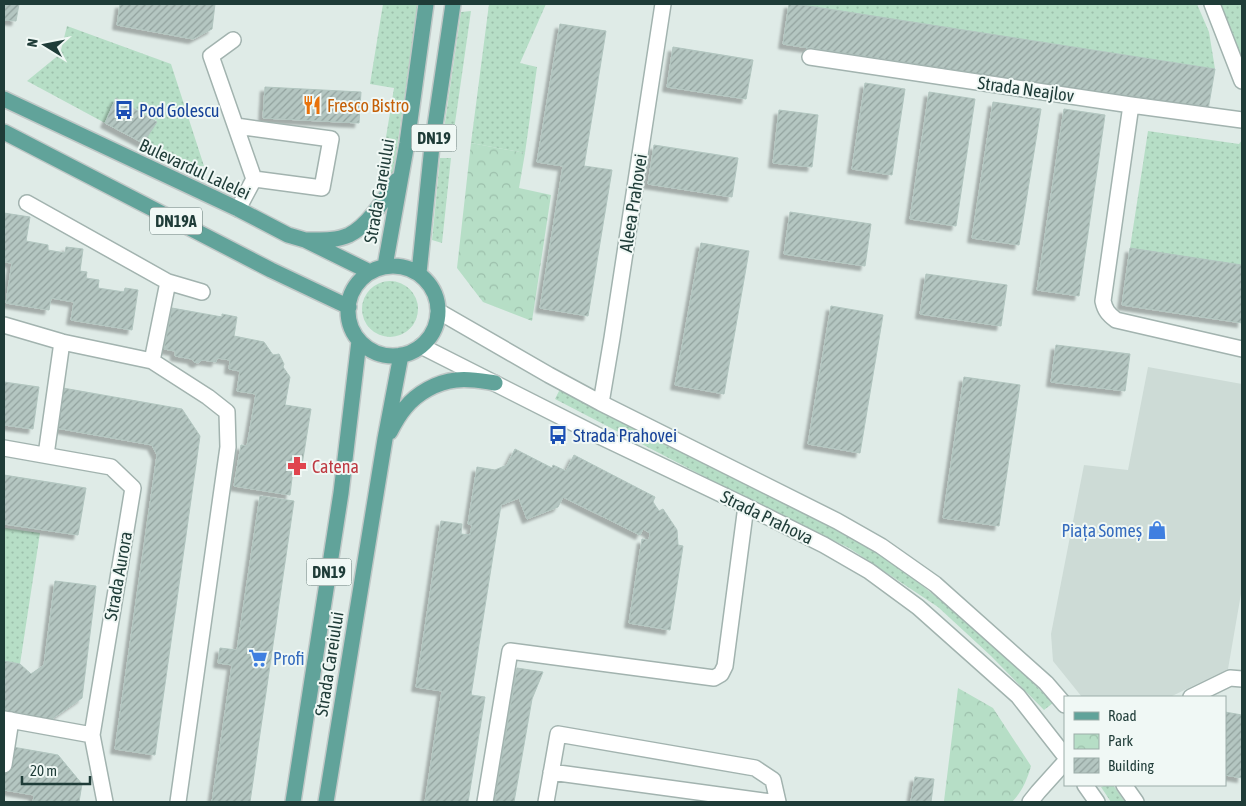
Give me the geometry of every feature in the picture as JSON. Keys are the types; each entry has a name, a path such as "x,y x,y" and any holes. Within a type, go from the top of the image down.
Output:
{"main road":[{"name":"Strada Careiului","path":"385,266 407,143 426,4"},
{"name":"DN19","path":"419,274 432,146 453,4"},
{"name":"Bulevardul Lalelei","path":"4,99 288,235 305,240 370,272"},
{"name":"DN19A","path":"4,132 271,270 349,307"},
{"path":"305,240 335,239 348,235 359,228 400,177"},
{"path":"385,266 406,267 419,274 429,283 436,296 438,311 436,326 428,340 416,350 401,355 386,355 371,350 359,340 351,327 348,313 350,299 356,286 370,272 385,266"},
{"name":"Strada Careiului","path":"293,802 341,494 359,340"},
{"name":"Strada Careiului","path":"326,802 385,439 401,355"},
{"path":"385,439 405,408 420,394 437,385 456,380 476,380 495,383"}],"street":[{"name":"Aleea Prahovei","path":"601,403 663,4"},
{"path":"1212,4 1242,81"},
{"path":"233,40 211,56 254,179 238,210"},
{"name":"Strada Neajlov","path":"810,57 1242,120"},
{"path":"1131,105 1103,301 1104,308 1116,320 1242,349"},
{"path":"236,126 331,139 322,188 254,179"},
{"path":"28,203 168,282 202,292"},
{"path":"152,361 168,282"},
{"name":"Strada Prahova","path":"438,311 601,403 837,521 882,546 935,584 1046,683 1064,704"},
{"path":"4,325 62,342 152,361 208,397 227,412 228,447 178,802"},
{"path":"46,455 62,342"},
{"name":"Strada Prahova","path":"421,346 594,434 824,545 869,571 918,607 1018,696 1064,755"},
{"name":"Strada Aurora","path":"4,448 111,467 133,488 92,734 105,802"},
{"path":"484,802 510,651 714,678 721,674 725,666 746,506"},
{"path":"1193,696 1230,678 1242,679"},
{"path":"4,765 7,719 92,734"},
{"path":"546,802 558,734 755,768 773,780 778,802"},
{"path":"1030,802 1064,763"},
{"path":"552,772 771,802"},
{"path":"1086,786 1097,802"},
{"path":"1125,786 1136,802"}],"shaded area":[{"name":"Piața Someș","path":"1148,367 1242,384 1242,588 1228,669 1172,696 1081,696 1053,661 1051,634 1084,465 1128,470"}],"green space":[{"path":"383,4 418,4 392,182 379,180 394,88 370,84"},
{"path":"489,4 546,4 520,63 537,67 525,153 471,143"},
{"path":"796,4 1197,4 1209,32 1215,69"},
{"path":"1212,4 1242,4 1242,81"},
{"path":"471,11 453,137 443,136 461,12"},
{"path":"67,26 171,64 204,166 193,166 143,143 157,121 116,98 105,123 27,81 60,54"},
{"path":"1148,131 1239,144 1242,140 1242,265 1130,248"},
{"path":"471,143 525,153 519,188 551,195 532,321 483,302 457,268"},
{"path":"440,158 451,158 442,243 432,240"},
{"path":"390,281 401,283 410,289 416,298 418,309 416,320 410,329 401,335 390,337 379,335 370,329 364,320 362,309 364,298 370,289 379,283"},
{"path":"560,389 874,547 990,640 1053,703 1044,710 991,656 938,607 849,548 765,508 555,399"},
{"path":"4,528 40,533 20,664 4,661"},
{"path":"958,688 993,708 1031,766 1024,786 1012,802 944,801"},
{"path":"1114,786 1125,802 1111,802 1101,787"}],"building":[{"path":"4,4 19,4 16,21 4,20"},
{"path":"120,4 215,4 212,29 193,39 117,25"},
{"path":"789,4 1215,69 1208,110 783,44"},
{"path":"560,24 606,31 584,166 612,170 588,316 540,308 563,166 537,162"},
{"path":"673,47 753,60 746,99 667,87"},
{"path":"865,83 905,89 892,175 852,169"},
{"name":"Fresco Bistro","path":"265,87 361,92 359,123 263,118"},
{"path":"929,92 975,99 956,226 910,219"},
{"name":"Pod Golescu","path":"116,98 157,122 143,143 105,123"},
{"path":"993,102 1041,109 1019,245 972,238"},
{"path":"1064,109 1105,115 1079,296 1037,290"},
{"path":"779,110 818,115 812,167 773,163"},
{"path":"654,145 738,158 732,197 648,184"},
{"path":"790,212 871,224 865,266 784,254"},
{"path":"4,213 30,217 26,241 48,245 48,250 65,253 66,247 83,249 80,271 87,272 86,278 99,280 98,288 124,292 125,288 138,290 132,330 71,320 74,302 51,298 49,310 6,303 12,263 4,262"},
{"path":"701,243 749,251 724,394 675,385"},
{"path":"1130,248 1242,265 1242,323 1122,305"},
{"path":"926,274 1007,285 1001,326 920,314"},
{"path":"831,306 883,315 860,453 808,444"},
{"path":"172,308 222,317 222,314 237,317 234,336 264,342 273,355 279,354 284,364 283,367 290,377 285,405 311,409 301,471 293,470 290,495 234,486 241,445 247,446 256,394 237,391 240,371 229,369 230,360 217,358 216,362 202,360 198,363 192,359 175,356 175,351 164,349"},
{"path":"1056,345 1130,354 1125,391 1051,382"},
{"path":"964,377 1020,385 999,526 943,518"},
{"path":"4,382 39,387 33,429 4,425"},
{"path":"63,388 182,409 200,436 155,755 115,749 157,455 152,445 56,428"},
{"path":"515,449 552,468 553,465 566,471 574,455 655,497 653,502 659,511 663,509 677,530 678,545 683,546 670,630 629,623 642,539 649,540 650,533 643,529 640,535 563,497 558,507 527,519 519,498 501,505 471,695 485,697 468,802 425,802 442,691 416,687 441,521 462,524 461,534 470,535 472,525 468,524 477,467 495,470 507,465"},
{"path":"4,475 86,488 78,535 4,524"},
{"path":"260,496 294,501 250,802 212,802 232,665 218,663 220,648 237,650"},
{"path":"55,581 96,586 82,698 49,721 4,713 4,661 20,664 31,674 44,665"},
{"path":"517,668 543,672 532,699 514,802 494,802"},
{"path":"1226,712 1242,715 1242,778 1226,775"},
{"path":"7,746 58,755 82,784 79,802 33,802 34,795 4,790 4,766"},
{"path":"915,777 934,779 931,802 911,801"}],"place":[{"name":"Fresco Bistro","path":"312,105"},
{"name":"Pod Golescu","path":"124,110"},
{"name":"Strada Prahovei","path":"558,435"},
{"name":"Catena","path":"297,466"},
{"name":"Piața Someș","path":"1157,530"},
{"name":"Profi","path":"258,658"}]}
